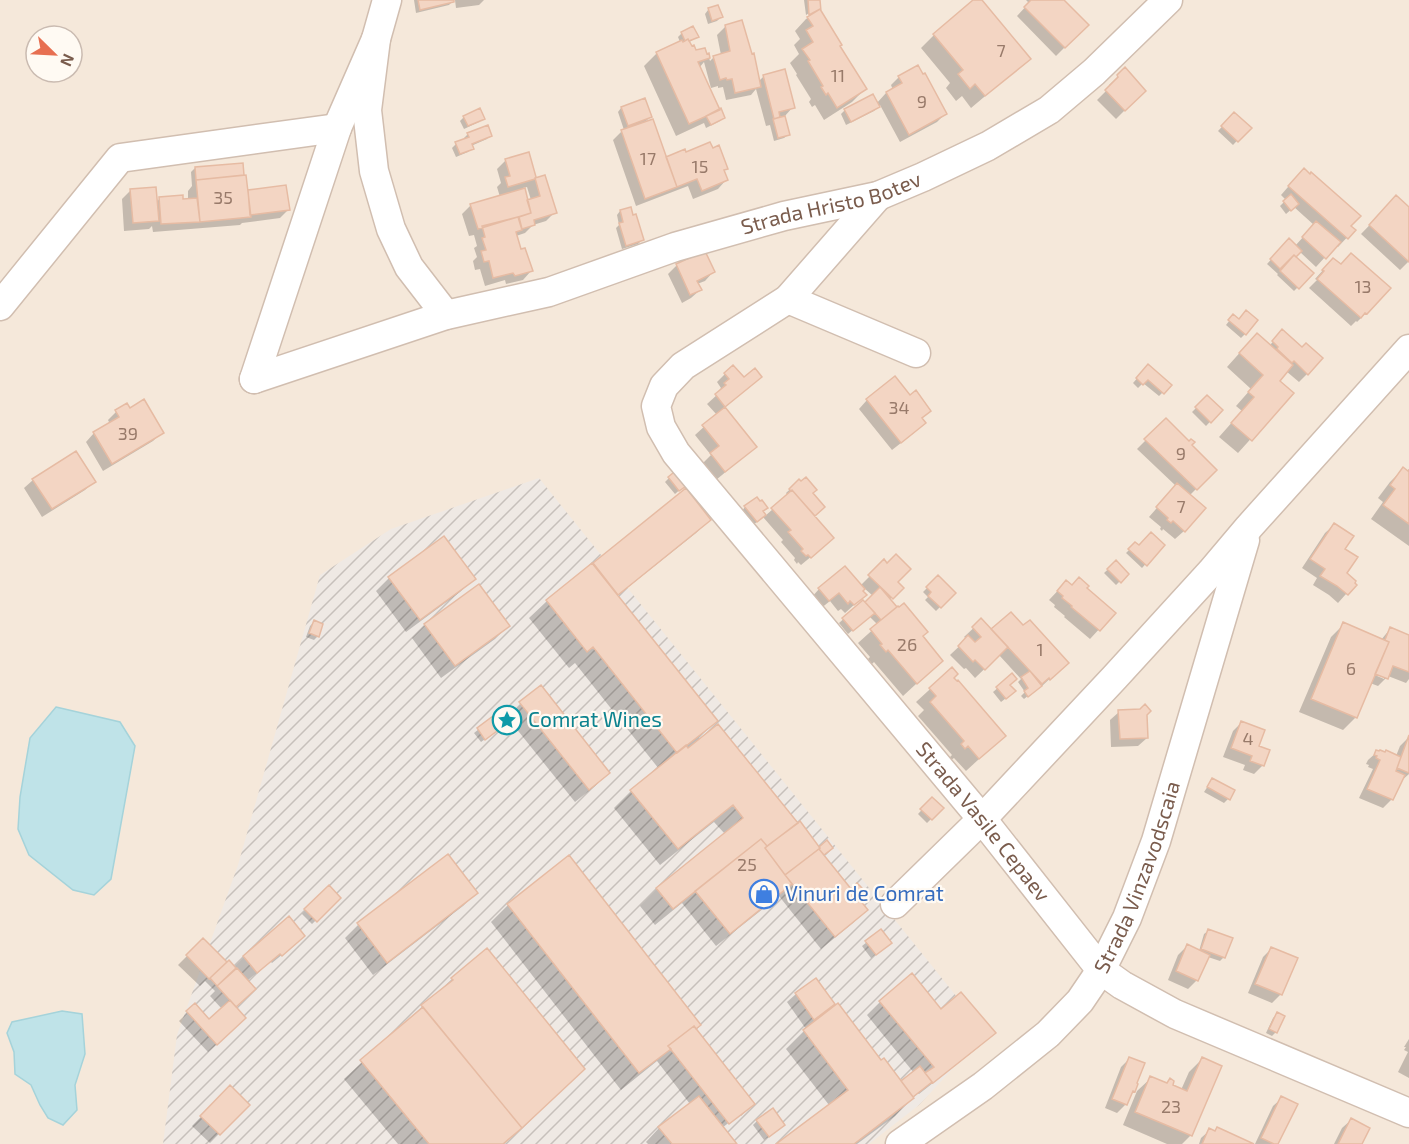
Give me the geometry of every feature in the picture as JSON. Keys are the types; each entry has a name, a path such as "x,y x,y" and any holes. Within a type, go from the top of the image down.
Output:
{"street":[{"path":"0,306 120,158 336,128 376,39 387,0"},
{"name":"Strada Hristo Botev","path":"336,128 255,380 446,315 549,292 675,247 784,216 878,196 988,146 1049,110 1094,72 1168,0"},
{"path":"376,39 368,110 374,171 391,229 409,267 446,315"},
{"path":"878,196 788,299 916,353"},
{"name":"Strada Vasile Cepaev","path":"788,299 683,366 664,386 656,406 661,427 676,453 982,819 1101,970 1122,985 1175,1014 1409,1113"},
{"name":"Strada Vinzavodscaia","path":"895,904 982,819 1211,572 1409,349"},
{"name":"Strada Vinzavodscaia","path":"900,1144 983,1086 1048,1034 1080,1000 1101,970 1127,918 1156,841 1249,527"}],"shaded area":[{"path":"0,0 1409,0 1409,1144 0,1144"},
{"name":"Comrat Wines","path":"539,478 986,1033 919,1105 869,1144 163,1144 177,1035 238,865 320,575 391,529"}],"water":[{"path":"56,707 120,722 135,746 111,879 94,895 73,890 29,855 18,829 20,797 30,738"},
{"path":"62,1011 82,1014 85,1054 75,1085 77,1110 63,1125 48,1118 31,1085 15,1074 14,1052 7,1033 12,1022"}],"building":[{"path":"418,0 454,0 454,2 420,10"},
{"path":"808,0 820,0 821,11 820,9 809,15"},
{"path":"973,0 982,0 1031,59 985,96 975,84 970,89 958,74 963,70 933,34"},
{"path":"1031,0 1064,0 1089,25 1065,48 1024,7"},
{"path":"718,5 723,17 712,21 708,8"},
{"path":"820,9 867,89 837,108 828,93 826,95 821,87 823,86 802,49 813,42 806,30 813,26 807,17"},
{"path":"742,20 752,54 754,53 761,87 735,93 732,79 720,80 713,56 730,51 725,25"},
{"path":"693,26 699,37 685,41 681,32"},
{"path":"688,39 696,50 705,48 707,54 709,53 710,58 698,62 720,110 689,124 656,52"},
{"path":"918,65 923,74 925,73 947,114 909,135 886,92 902,83 898,76"},
{"path":"1125,67 1146,91 1125,111 1105,90"},
{"path":"785,69 795,108 779,112 780,117 774,119 763,75"},
{"path":"873,94 880,107 851,122 844,109"},
{"path":"645,98 652,117 628,126 621,107"},
{"path":"480,108 485,119 468,126 463,116"},
{"path":"721,108 725,118 711,125 706,116"},
{"path":"1234,112 1252,128 1238,142 1221,126"},
{"path":"785,116 790,135 778,138 773,119"},
{"path":"653,119 677,187 645,199 621,130"},
{"path":"488,125 492,136 472,144 474,149 460,154 455,142 469,137 467,133"},
{"path":"710,142 713,148 719,145 728,169 724,170 728,180 702,191 697,179 677,187 666,157"},
{"path":"529,152 535,179 508,187 505,177 510,176 505,159"},
{"path":"243,163 244,175 196,180 195,167"},
{"path":"1304,168 1361,216 1351,226 1356,230 1348,239 1288,186"},
{"path":"246,175 251,217 200,222 196,180"},
{"path":"545,175 557,213 534,220 535,225 522,229 519,217 531,213 527,200 540,196 535,178"},
{"path":"286,185 290,210 250,215 248,190"},
{"path":"156,187 159,221 133,223 130,189"},
{"path":"525,188 531,213 478,229 470,204"},
{"path":"1291,194 1299,204 1291,211 1283,201"},
{"path":"183,195 183,199 197,198 200,222 161,224 159,197"},
{"path":"1396,195 1409,207 1409,262 1369,225"},
{"path":"631,207 633,215 636,214 644,240 626,246 619,223 623,222 620,210"},
{"path":"518,217 522,230 516,232 521,249 525,248 533,271 515,276 513,273 493,278 489,261 484,262 481,251 486,250 482,238 485,237 482,226"},
{"path":"1316,221 1341,242 1326,259 1302,237"},
{"path":"1289,238 1302,251 1296,257 1294,255 1280,269 1270,259"},
{"path":"705,251 715,272 697,281 702,290 690,295 676,264"},
{"path":"1351,253 1391,288 1361,318 1317,279 1333,258 1341,264"},
{"path":"1294,255 1314,273 1299,289 1280,271"},
{"path":"1246,310 1258,320 1246,335 1228,320 1233,314 1239,319"},
{"path":"1282,329 1302,347 1306,343 1323,358 1308,375 1277,349 1278,347 1272,341"},
{"path":"1257,333 1293,365 1280,381 1294,393 1252,441 1231,423 1254,397 1248,392 1263,375 1239,353"},
{"path":"1148,364 1172,385 1164,394 1148,380 1143,385 1136,378"},
{"path":"733,365 744,377 755,368 762,377 725,407 715,394 726,385 724,383 729,379 724,373"},
{"path":"895,376 910,395 916,390 931,411 922,418 926,423 901,443 866,399"},
{"path":"1207,395 1223,410 1211,423 1195,407"},
{"path":"144,399 164,433 112,464 93,432 119,417 115,410 127,403 130,408"},
{"path":"725,407 757,447 725,472 710,453 719,446 702,425"},
{"path":"1166,418 1189,441 1191,439 1195,442 1192,445 1217,470 1197,490 1144,439"},
{"path":"76,451 96,482 52,509 32,479"},
{"path":"1403,467 1409,470 1409,524 1383,505 1395,489 1390,485"},
{"path":"679,468 689,484 679,491 668,477"},
{"path":"806,477 817,490 813,493 825,507 815,516 789,489 799,479 801,481"},
{"path":"1177,483 1206,508 1185,532 1173,521 1171,523 1167,520 1168,518 1156,507"},
{"path":"686,488 711,520 618,595 593,563"},
{"path":"792,490 834,538 811,558 801,551 803,549 788,532 791,530 771,508"},
{"path":"757,497 768,508 763,511 766,515 757,522 744,506"},
{"path":"1334,523 1354,536 1345,549 1358,557 1347,573 1357,585 1348,595 1320,576 1325,569 1310,559"},
{"path":"1151,532 1165,545 1147,566 1128,549 1135,542 1139,545"},
{"path":"444,536 476,579 420,620 388,577"},
{"path":"896,554 911,569 898,582 904,588 893,599 868,575 884,559 887,563"},
{"path":"1116,560 1129,574 1121,583 1107,569"},
{"path":"592,563 718,721 677,753 593,647 587,652 546,600"},
{"path":"845,566 865,589 863,591 867,595 854,605 850,601 848,604 839,593 829,601 818,588"},
{"path":"938,575 956,593 941,608 928,596 931,592 926,587"},
{"path":"1079,577 1089,586 1087,588 1116,613 1100,631 1071,607 1057,591 1066,580 1072,585"},
{"path":"479,584 510,626 455,666 424,624"},
{"path":"880,587 897,607 881,620 865,602"},
{"path":"863,600 875,613 853,631 842,618"},
{"path":"904,603 928,632 923,636 943,661 917,684 888,650 886,652 880,645 882,644 870,629"},
{"path":"1011,612 1023,625 1030,620 1069,663 1042,684 991,629"},
{"path":"981,618 1008,647 985,670 975,660 973,662 958,646 968,635 975,642 981,637 972,627"},
{"path":"314,620 323,624 319,637 309,633"},
{"path":"1343,622 1389,642 1357,718 1311,699"},
{"path":"1390,627 1409,635 1409,672 1393,666 1388,679 1375,674 1389,642 1385,640"},
{"path":"952,667 958,674 954,678 1006,736 979,759 968,746 965,749 961,744 964,741 930,702 936,696 929,688"},
{"path":"1030,671 1042,686 1028,697 1024,691 1028,688 1021,677"},
{"path":"1012,673 1017,679 1010,685 1016,691 1006,699 996,687"},
{"path":"541,685 610,773 589,790 519,702"},
{"path":"1145,704 1151,711 1147,715 1148,738 1120,739 1118,710 1140,709"},
{"path":"493,716 501,728 485,740 477,728"},
{"path":"1241,721 1265,730 1259,746 1270,750 1264,766 1250,761 1252,756 1231,748"},
{"path":"718,724 798,823 767,846 761,839 673,909 656,888 743,818 733,805 678,849 630,790 686,745 688,748"},
{"path":"1409,735 1409,773 1397,768"},
{"path":"1376,750 1385,752 1386,750 1401,757 1396,771 1405,775 1393,800 1367,789 1380,760 1374,755"},
{"path":"1212,778 1235,790 1230,800 1207,787"},
{"path":"932,797 944,808 932,820 920,809"},
{"path":"800,821 820,848 785,875 765,848"},
{"path":"761,839 767,846 765,848 792,884 730,934 695,891"},
{"path":"827,840 833,848 824,855 819,847"},
{"path":"819,849 868,910 835,937 785,875"},
{"path":"448,854 478,893 387,963 357,923"},
{"path":"569,855 701,1025 696,1029 694,1026 668,1046 671,1049 639,1073 507,904"},
{"path":"857,883 866,892 859,899 851,889"},
{"path":"329,885 341,898 317,922 304,909"},
{"path":"289,916 305,936 257,973 243,956"},
{"path":"881,929 892,943 876,955 865,941"},
{"path":"1208,929 1233,938 1225,958 1201,949"},
{"path":"203,938 227,962 209,979 186,955"},
{"path":"1187,944 1210,955 1198,981 1176,971"},
{"path":"1271,947 1298,958 1282,995 1255,984"},
{"path":"487,948 585,1069 522,1128 421,1005 453,980 451,978"},
{"path":"229,960 236,968 217,986 210,978"},
{"path":"237,968 256,989 236,1007 217,986"},
{"path":"912,973 941,1009 961,992 996,1033 933,1083 925,1073 934,1067 879,1001"},
{"path":"816,978 835,1004 814,1020 795,993"},
{"path":"230,1000 246,1018 217,1045 186,1011 195,1003 209,1019"},
{"path":"838,1003 881,1060 884,1058 914,1098 854,1144 776,1144 848,1090 803,1030"},
{"path":"423,1007 522,1128 503,1144 429,1144 360,1060"},
{"path":"1277,1012 1285,1016 1277,1033 1269,1029"},
{"path":"694,1026 755,1104 729,1124 668,1046"},
{"path":"1129,1057 1145,1063 1135,1092 1133,1091 1127,1105 1112,1099"},
{"path":"1202,1057 1222,1066 1192,1136 1135,1112 1150,1076 1167,1083 1170,1078 1174,1081 1173,1085 1187,1091"},
{"path":"920,1066 932,1082 913,1097 901,1081"},
{"path":"230,1085 250,1105 220,1135 200,1116"},
{"path":"699,1096 737,1144 672,1144 658,1127"},
{"path":"1281,1096 1298,1104 1278,1144 1274,1144 1261,1138"},
{"path":"773,1108 785,1125 769,1137 756,1120"},
{"path":"1351,1118 1370,1128 1362,1144 1338,1144"},
{"path":"1217,1127 1254,1144 1202,1144 1209,1128 1215,1131"}],"place":[{"name":"Comrat Wines","path":"507,720"},
{"name":"Vinuri de Comrat","path":"764,894"}]}
